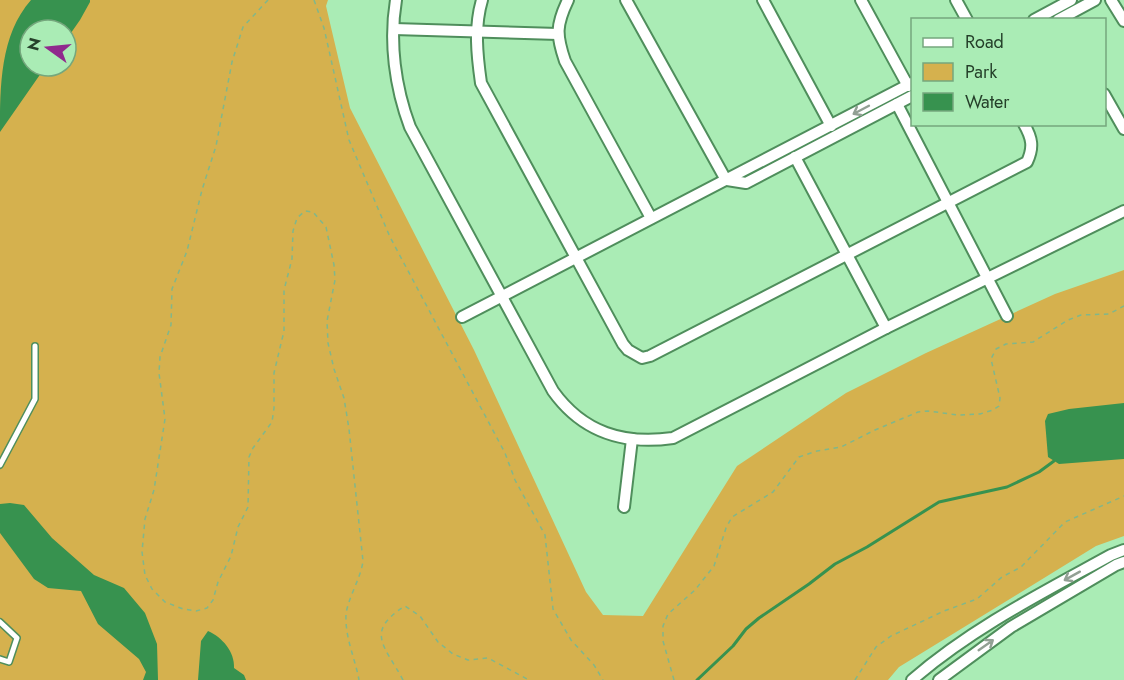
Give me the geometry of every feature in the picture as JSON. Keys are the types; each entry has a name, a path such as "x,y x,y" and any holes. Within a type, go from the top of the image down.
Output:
{"street":[{"path":"396,0 393,29 396,74 401,104 410,127 553,391 563,406 596,430 632,439 673,438 886,328 1124,211"},
{"path":"482,0 477,32 478,61 482,83 623,344 628,351 642,358 650,356 1027,162 1032,138 1025,126"},
{"path":"568,0 560,15 558,34 565,61 651,218"},
{"path":"626,0 726,180"},
{"path":"762,0 831,126"},
{"path":"861,0 911,88"},
{"path":"956,0 966,18"},
{"path":"1058,13 1071,0"},
{"path":"1041,18 1095,0"},
{"path":"1111,0 1124,21"},
{"path":"393,29 558,34"},
{"path":"726,180 746,183 897,104 911,88"},
{"path":"462,317 831,126 911,88"},
{"path":"1106,98 1124,129"},
{"path":"897,104 1007,316"},
{"path":"795,157 886,328"},
{"path":"624,507 632,439"},
{"path":"912,680 933,662 1000,616 1124,550"},
{"path":"939,680 1011,627 1124,562"}],"lane":[{"path":"0,465 35,399 35,346"},
{"path":"0,622 17,638 9,662 0,659"}],"path":[{"path":"268,0 243,27 232,62 216,146 187,251 172,288 171,325 160,357 159,373 165,419 154,490 145,519 142,552 145,575 152,589 165,602 183,609 196,611 207,608 213,600 218,582 231,556 238,527 248,507 249,458 253,448 272,422 274,373 284,331 284,290 292,259 293,231 297,218 305,211 313,212 326,227 334,265 335,280 327,321 328,343 344,398 356,482 363,561 362,572 346,613 349,645 359,680"},
{"path":"314,0 324,28 350,140 390,237 505,453 515,480 545,535 554,609 571,640 594,665 603,680"},
{"path":"674,680 663,641 663,626 668,614 695,590 714,566 726,528 732,517 773,492 799,457 841,447 874,430 918,412 958,415 980,414 993,410 999,406 991,359 996,349 1006,344 1033,342 1068,320 1081,315 1109,314 1124,306"},
{"path":"855,680 876,647 891,636 944,611 977,599 1002,577 1022,567 1065,522 1124,496"},
{"path":"403,680 381,640 380,630 389,616 405,606 420,616 438,642 453,654 468,660 488,658 529,680"}],"green space":[{"path":"0,0 328,0 326,6 350,108 474,350 586,592 603,615 643,616 737,466 846,393 926,353 1055,294 1124,270 1124,536 1096,546 899,667 888,680 0,680"}],"water":[{"path":"31,0 90,0 78,23 78,18 19,18"},
{"path":"18,20 18,78 38,78 0,132 0,97 4,62 13,29"},
{"path":"1124,403 1124,459 1059,464 1048,457 1045,421 1048,414 1069,409"},
{"path":"0,504 24,505 52,538 94,575 124,588 145,613 157,644 158,680 143,680 146,672 139,659 98,624 81,591 48,588 34,579 0,533"},
{"path":"208,631 227,646 234,662 234,668 244,675 246,680 198,680 201,641"}],"waterway":[{"path":"697,680 759,618 835,564 939,502 1007,487 1039,472 1054,461"}]}
